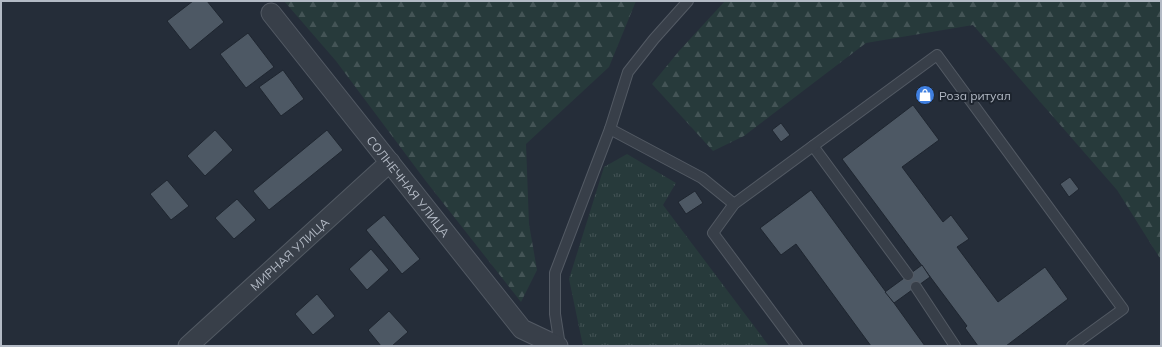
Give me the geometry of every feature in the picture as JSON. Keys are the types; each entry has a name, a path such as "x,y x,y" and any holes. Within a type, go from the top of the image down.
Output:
{"street":[{"name":"СОЛНЕЧНАЯ УЛИЦА","path":"271,13 522,329 559,346"},
{"name":"МИРНАЯ УЛИЦА","path":"188,346 390,162"}],"lane":[{"path":"559,346 555,314 555,273 610,129 628,72 654,39 688,1"},
{"path":"797,346 713,233 734,204 937,55 1123,309 1072,346"},
{"path":"610,129 702,178 734,204"},
{"path":"813,146 908,275"},
{"path":"916,287 955,346"}],"green space":[{"path":"284,1 636,1 609,67 526,144 529,224 537,270 521,302 425,180 336,61"},
{"path":"725,1 1161,1 1161,260 1117,190 973,25 866,43 744,136 713,151 652,84 679,51"},
{"path":"627,154 676,183 663,205 769,346 583,346 569,279 604,167"}],"building":[{"path":"193,1 207,1 224,22 190,50 167,21"},
{"path":"248,33 274,67 246,88 220,54"},
{"path":"283,70 304,99 281,116 259,87"},
{"path":"913,105 939,140 902,167 943,222 951,215 969,239 957,247 998,302 1045,267 1068,299 1006,346 978,346 965,328 967,326 842,159"},
{"path":"781,123 790,135 781,142 772,130"},
{"path":"215,130 233,150 205,176 187,156"},
{"path":"327,130 343,150 269,210 253,191"},
{"path":"1070,177 1079,189 1069,197 1060,184"},
{"path":"167,180 189,206 171,220 150,194"},
{"path":"811,190 925,346 871,346 796,244 781,255 760,228"},
{"path":"695,191 703,203 686,214 678,202"},
{"path":"237,199 256,220 234,239 215,218"},
{"path":"384,215 420,259 402,274 366,230"},
{"path":"371,249 389,270 367,290 349,269"},
{"path":"922,265 930,277 894,303 885,292"},
{"path":"317,294 335,316 313,335 295,314"},
{"path":"389,311 408,332 392,346 381,346 368,330"}],"place":[{"name":"Роза ритуал","path":"925,95"}]}
